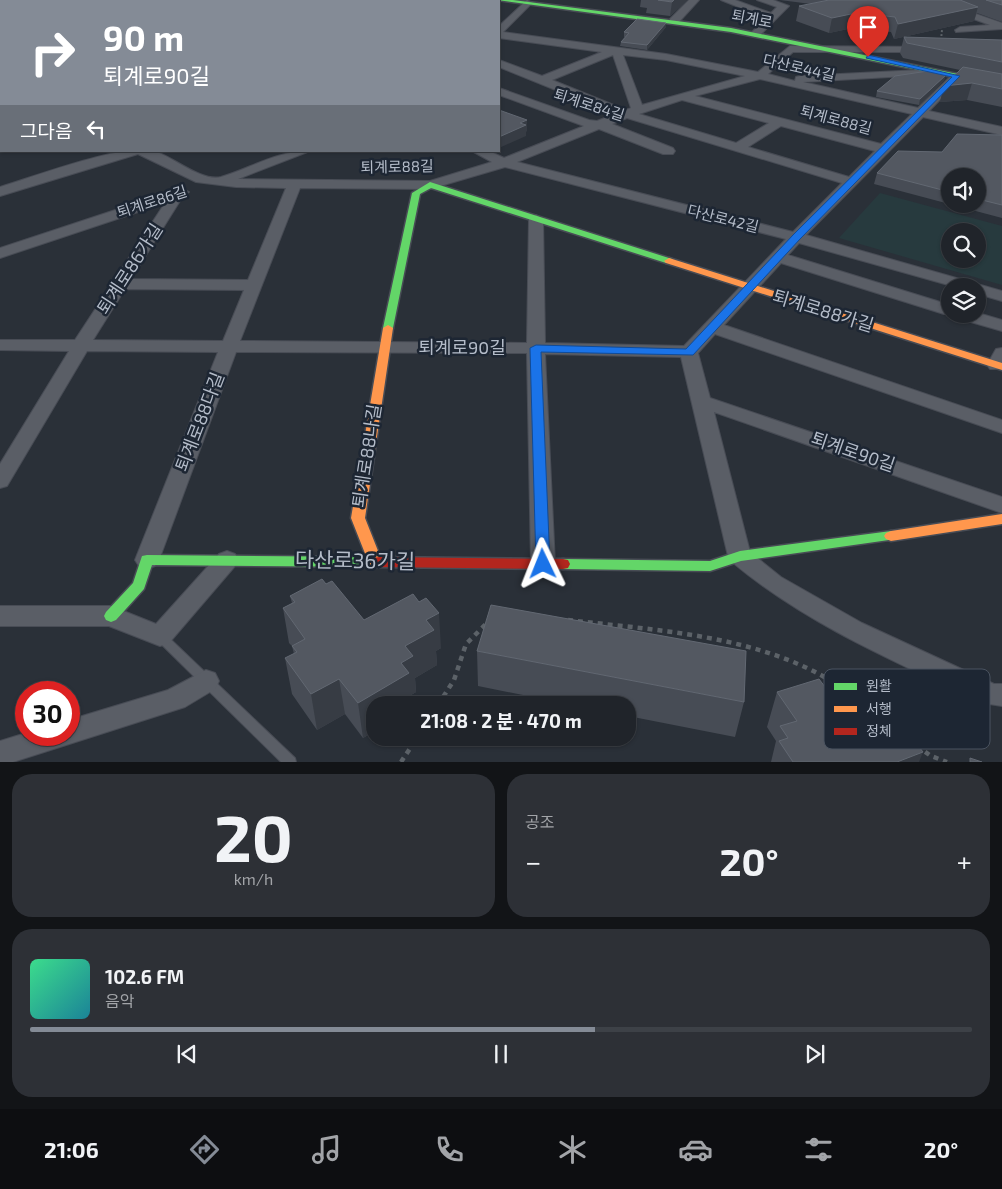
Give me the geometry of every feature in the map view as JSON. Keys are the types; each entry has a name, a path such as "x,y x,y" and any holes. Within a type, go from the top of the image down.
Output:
{"street":[{"name":"퇴계로","path":"500,0 674,21 755,34 1002,85"},
{"path":"674,21 694,0"},
{"path":"726,0 773,17"},
{"path":"755,34 784,6 762,0"},
{"path":"927,0 1002,27"},
{"path":"500,32 528,2"},
{"path":"960,30 1002,27"},
{"path":"960,30 969,42"},
{"name":"다산로44길","path":"500,33 666,57 1002,130"},
{"name":"퇴계로","path":"824,48 941,45"},
{"name":"퇴계로88길","path":"217,181 295,184 430,185 504,163 632,112 681,96 760,76 790,49 824,48"},
{"path":"542,80 616,50 632,112"},
{"path":"500,63 632,112 738,148 852,182"},
{"name":"퇴계로","path":"778,80 896,76 934,71"},
{"path":"936,669 853,630 773,583 740,556 689,352 712,326 751,288 796,237 957,76"},
{"name":"퇴계로84길","path":"500,91 586,123 609,127 668,151"},
{"name":"퇴계로88길","path":"681,96 884,149"},
{"name":"퇴계로88길","path":"738,148 779,122"},
{"path":"0,192 131,152"},
{"path":"145,152 196,178 217,181"},
{"name":"퇴계로86길","path":"0,253 301,152"},
{"name":"다산로42길","path":"480,152 504,163 796,237 941,278"},
{"name":"퇴계로88다길","path":"147,560 229,346 295,184"},
{"name":"퇴계로88가길","path":"430,185 751,288 1000,361"},
{"name":"퇴계로88나길","path":"375,561 358,518 384,348 416,193 430,185"},
{"name":"퇴계로86가길","path":"0,481 81,345 178,193"},
{"path":"536,220 536,348 543,564"},
{"path":"778,257 941,307"},
{"path":"120,284 254,285"},
{"path":"986,291 1002,296"},
{"path":"986,321 1002,326"},
{"path":"712,326 1002,426"},
{"path":"0,345 384,348"},
{"name":"퇴계로90길","path":"384,348 536,348 689,352"},
{"name":"퇴계로90길","path":"702,402 1002,504"},
{"path":"740,556 840,544 1002,519"},
{"name":"다산로36가길","path":"147,560 710,566 740,556"},
{"path":"111,616 139,585 147,560"},
{"path":"0,616 111,616 160,636 227,560"},
{"path":"80,729 176,699 206,681"},
{"path":"0,754 25,746"}],"lane":[{"path":"942,6 955,3"},
{"path":"160,636 290,762"}],"path":[{"path":"941,45 942,30"},
{"path":"561,620 579,620 667,632 756,648 824,677"},
{"path":"444,696 454,680 466,644 489,621 498,621"},
{"path":"401,762 411,746"},
{"path":"921,749 931,756 947,762"}],"green space":[{"path":"880,193 941,210 941,213 954,213 1002,226 1002,285 986,280 986,278 978,278 943,268 986,268 986,223 941,223 941,267 839,238"}],"building":[{"path":"658,0 674,0 672,2"},
{"path":"829,0 960,0 978,7 898,24 895,17 859,13 859,15 851,14 832,18 799,6"},
{"path":"986,0 1002,0 1002,5"},
{"path":"637,19 666,23 647,45 621,42 629,33 624,32"},
{"path":"904,37 1002,40 1002,62 907,43"},
{"path":"963,67 1002,74 1002,89 972,83 944,86"},
{"path":"928,71 946,75 920,99 877,91 895,76"},
{"path":"500,110 527,120 520,123 526,125 500,137"},
{"path":"957,134 1002,135 1002,205 986,201 986,168 941,168 941,190 877,173 898,151 942,152"},
{"path":"322,579 326,584 332,581 364,620 413,594 419,602 426,598 439,613 426,620 434,630 405,646 413,656 401,663 409,673 370,696 366,696 366,698 358,703 339,679 311,694 285,658 297,652 292,646 305,639 283,608 295,602 290,596"},
{"path":"491,605 746,651 744,702 477,651"},
{"path":"819,679 824,686 824,749 921,749 923,752 897,762 793,762 779,741 788,738 780,726 797,721 777,692"},
{"path":"970,758 982,762 970,762"}],"traffic: fast":[{"path":"500,0 731,30 1002,85"},
{"path":"388,328 416,193 430,185 669,261"},
{"path":"563,564 710,566 740,556 891,536"},
{"path":"111,616 139,585 147,560 379,562"}],"traffic: slow":[{"path":"669,261 1002,367"},
{"path":"375,561 358,518 388,328"},
{"path":"891,536 1002,519"}],"traffic: jam":[{"path":"379,562 563,564"}],"route":[{"path":"543,564 536,348 689,352 712,326 751,288 796,237 957,76 868,57"}]}
